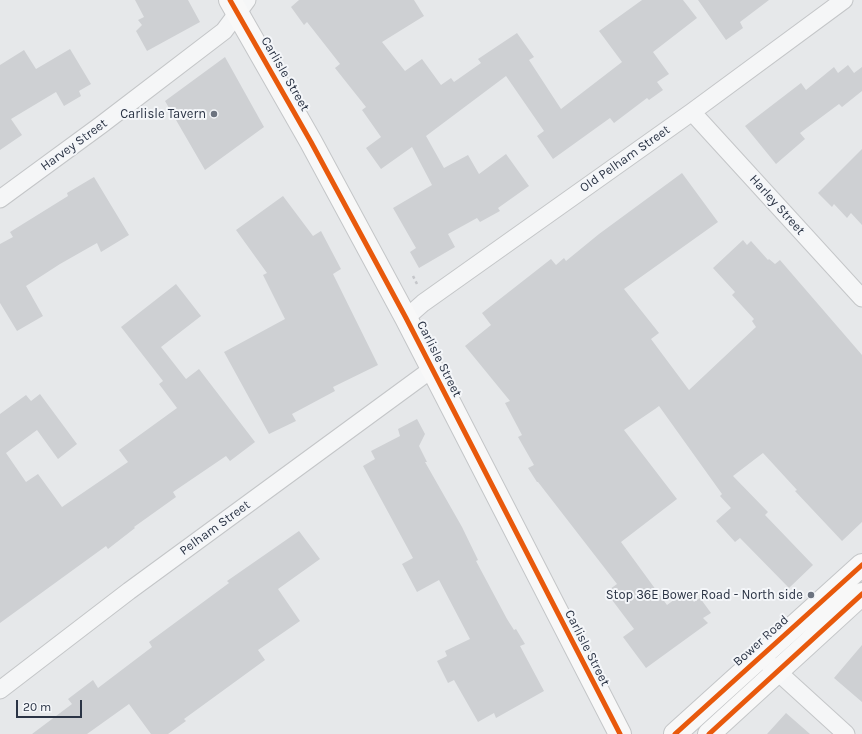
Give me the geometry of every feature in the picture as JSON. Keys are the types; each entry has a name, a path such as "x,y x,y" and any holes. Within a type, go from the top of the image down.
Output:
{"street":[{"name":"Old Pelham Street","path":"406,318 423,303 692,112 844,0"},
{"name":"Harvey Street","path":"0,199 101,125 224,31 238,4"},
{"name":"Carlisle Street","path":"238,4 406,318 620,734"},
{"name":"Harley Street","path":"692,112 862,298"},
{"name":"Pelham Street","path":"0,690 136,586 432,369"},
{"name":"Bower Road","path":"675,734 862,565"},
{"path":"709,734 862,594"},
{"path":"761,656 846,734"}],"building":[{"path":"135,0 188,0 200,22 147,51 136,31 142,25 138,20 144,17"},
{"path":"299,0 414,0 424,16 382,42 405,71 422,59 441,85 451,78 454,82 481,63 478,59 517,33 534,57 529,60 561,109 622,62 599,31 642,0 683,0 697,18 653,52 669,74 657,82 663,90 649,100 647,98 614,123 610,118 553,159 537,136 544,131 506,76 426,136 444,168 468,155 479,174 506,154 529,186 498,208 500,211 480,222 477,218 448,234 455,247 419,268 410,252 416,248 393,208 432,185 412,147 381,169 366,148 381,137 362,110 366,107 335,68 340,64 307,22 304,25 291,7"},
{"path":"698,0 769,0 740,22 743,28 726,40"},
{"path":"70,49 91,84 79,91 81,96 64,106 56,92 11,119 22,135 0,150 0,65 24,50 36,69"},
{"name":"Carlisle Tavern","path":"225,57 264,127 205,170 165,101"},
{"path":"848,65 854,73 862,67 862,91 842,107 839,104 800,133 805,139 776,164 745,126 801,83 806,90 834,67 838,73"},
{"path":"862,149 862,225 851,213 847,218 834,204 832,207 818,193"},
{"path":"682,173 718,222 624,289 659,333 651,339 689,390 756,327 752,321 754,319 732,295 735,292 713,268 743,240 747,245 751,241 768,260 769,259 775,264 780,260 862,355 862,522 842,541 795,491 797,490 763,453 733,476 768,512 765,515 813,565 789,588 740,538 735,542 716,521 731,508 720,496 722,494 659,406 624,430 677,499 621,542 667,605 686,591 694,602 700,598 711,613 703,618 708,623 646,668 623,637 634,629 606,592 617,584 537,482 528,468 534,465 518,437 522,435 505,403 510,401 465,346 491,325 482,313 551,259 556,265 564,258 566,261 599,234"},
{"path":"94,177 129,235 101,252 97,243 60,264 26,286 43,316 17,331 0,303 0,244 13,237 10,232 68,196 67,193"},
{"path":"283,196 313,236 321,231 341,269 333,274 378,365 333,387 335,391 292,414 296,421 269,434 224,352 285,319 263,275 267,273 236,230"},
{"path":"176,284 201,316 161,347 186,379 199,369 255,442 230,461 226,456 173,492 176,497 134,527 135,528 108,549 106,546 0,623 0,414 26,395 31,401 40,394 77,444 58,459 37,430 6,453 26,482 38,474 62,507 128,462 119,450 177,408 159,384 163,381 121,327"},
{"path":"417,419 425,434 419,446 427,462 425,462 462,527 478,560 476,561 507,619 514,630 516,629 525,644 520,646 544,691 496,718 494,713 478,722 454,680 448,683 437,661 447,656 445,651 470,639 439,580 417,592 402,564 413,558 363,466 375,459 371,451 400,436 398,429"},
{"path":"299,531 320,559 278,589 300,621 258,650 265,660 184,719 186,721 168,734 151,734 129,704 87,734 32,734 72,704 68,699 93,680 98,688 152,647 149,642 229,583 227,581"},
{"path":"862,645 862,702 834,678"},
{"path":"786,713 810,734 767,734"}],"cycle path":[{"path":"230,0 311,142 406,318 620,734"},
{"path":"675,734 862,565"},
{"path":"709,734 862,594"}],"place":[{"name":"Carlisle Tavern","path":"214,114"},
{"name":"Stop 36E Bower Road - North side","path":"811,595"}]}
